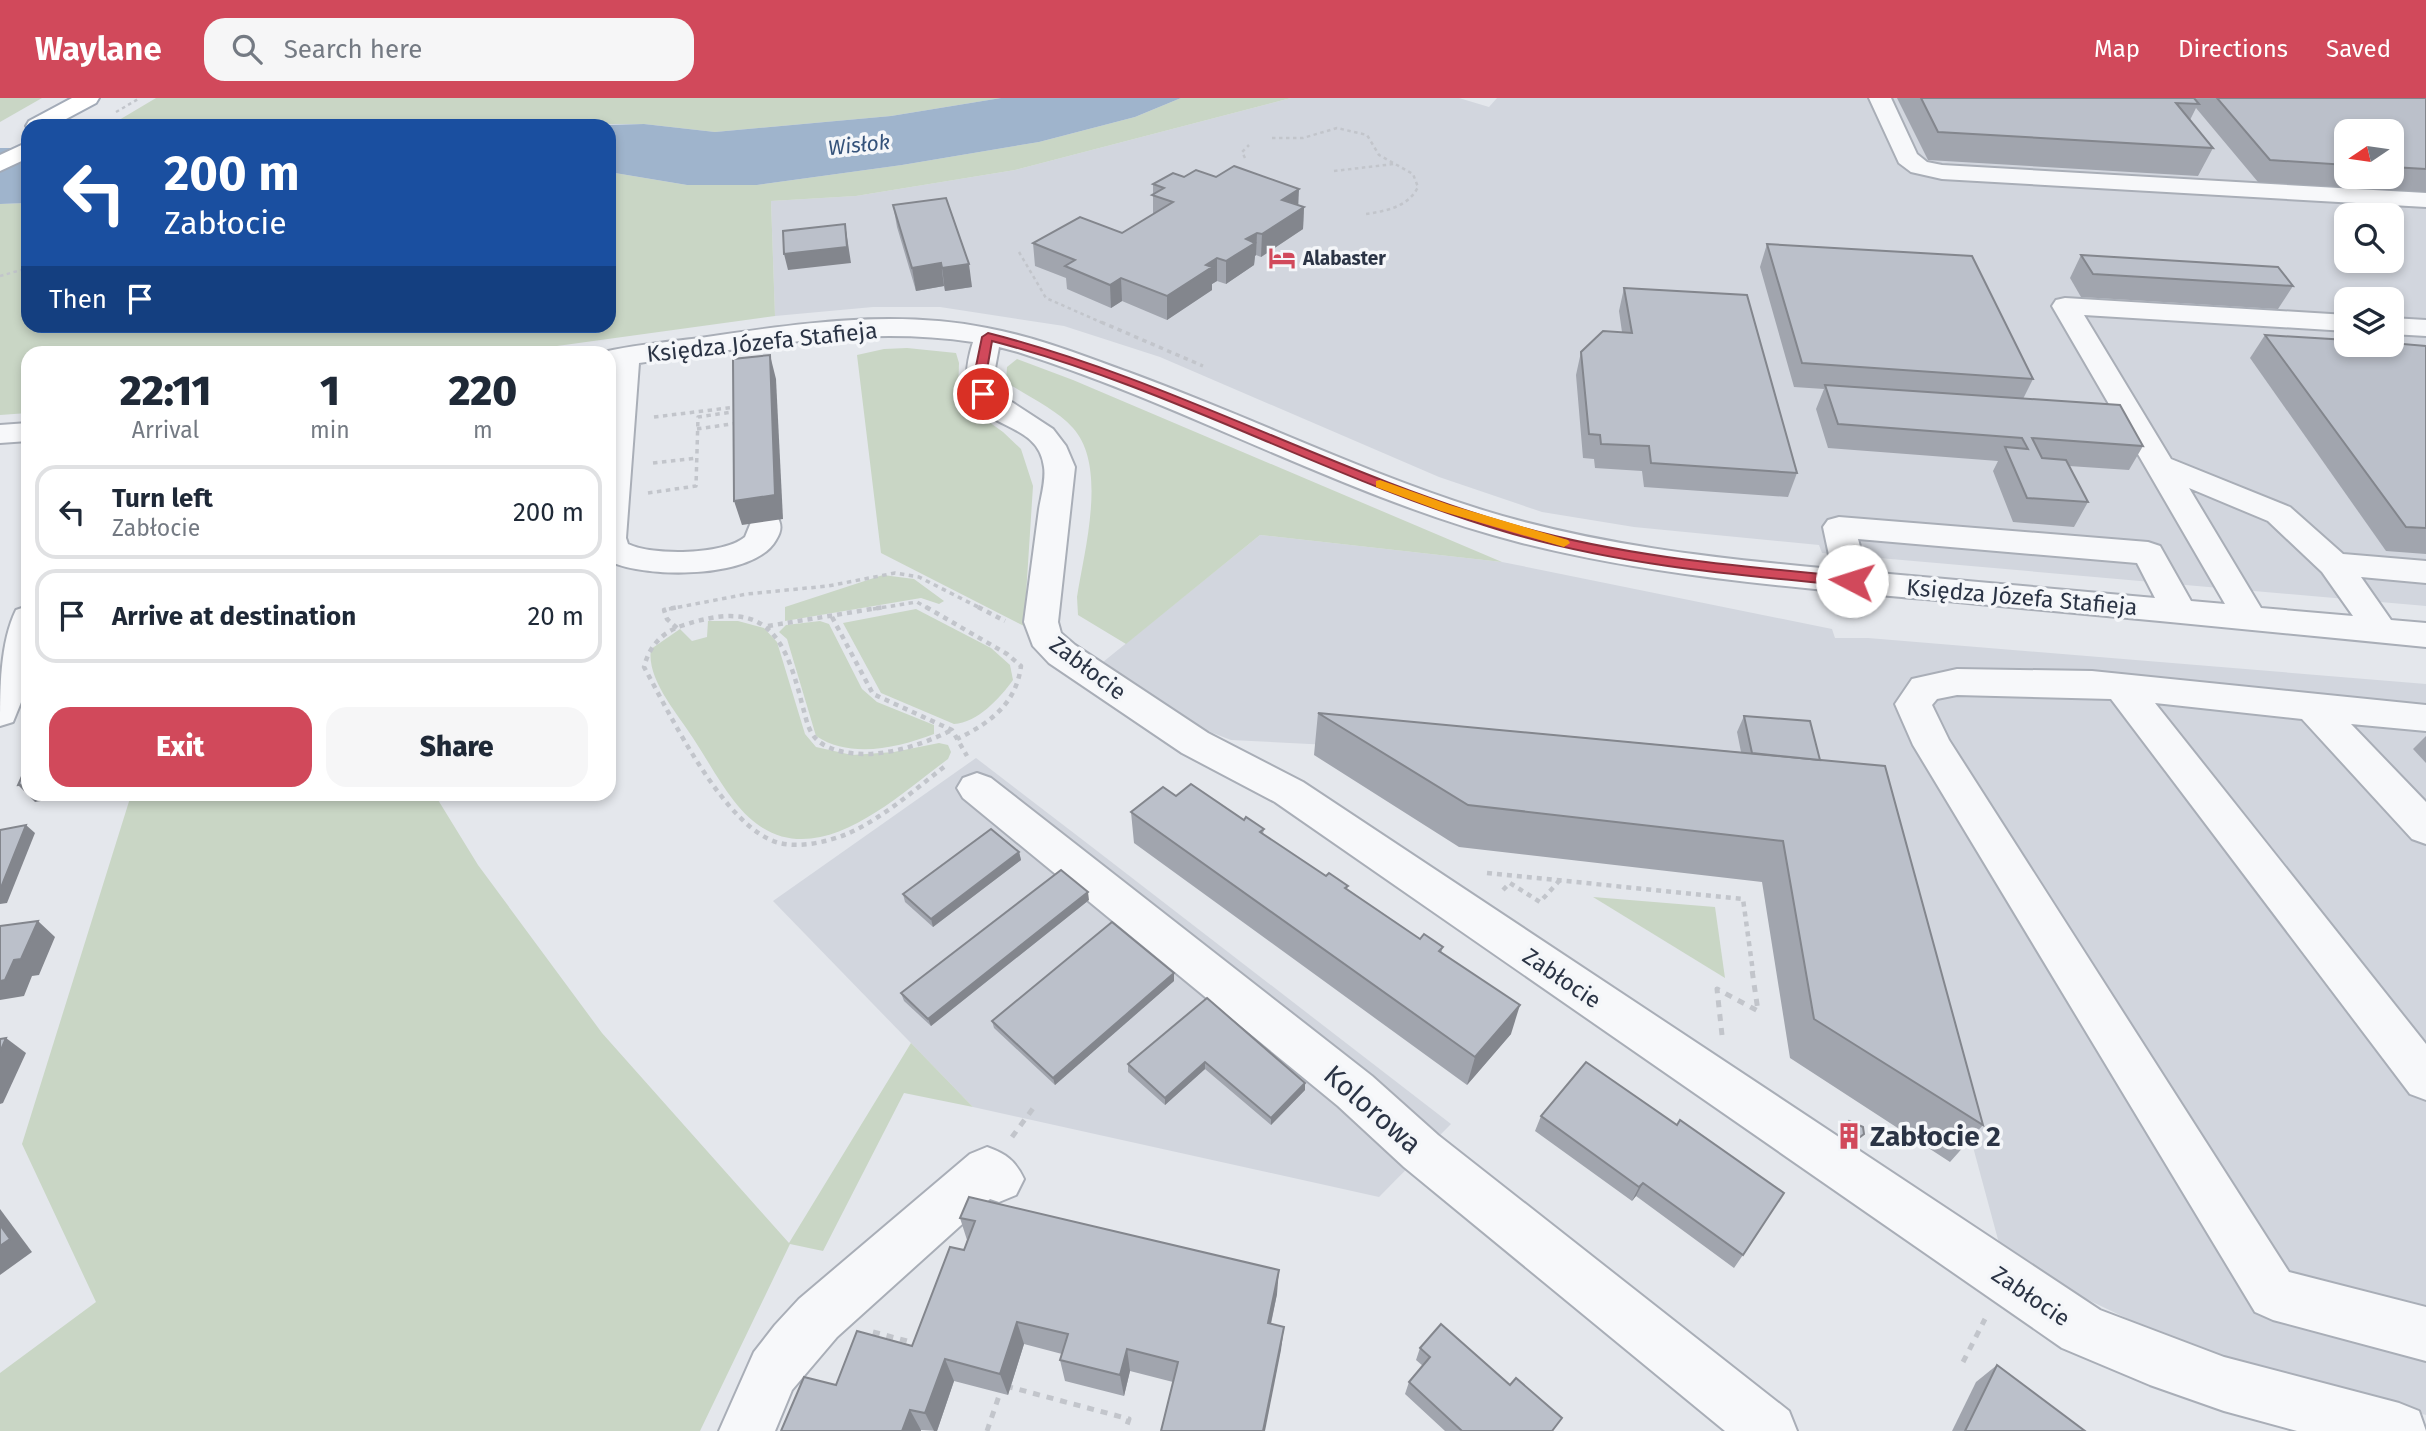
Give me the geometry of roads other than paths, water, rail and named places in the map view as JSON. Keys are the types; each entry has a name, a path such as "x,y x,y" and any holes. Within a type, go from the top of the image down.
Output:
{"main road":[{"path":"54,119 98,101"},
{"path":"76,119 98,101"},
{"path":"0,146 21,135"},
{"path":"0,164 21,153"}],"street":[{"path":"1880,98 1907,158 1919,167 1942,172 2426,200"},
{"path":"2250,618 2066,306 2334,322"},
{"path":"2404,327 2426,328"},
{"name":"Księdza Józefa Stafieja","path":"616,355 828,332 924,330 988,337 1050,352 1164,395 1388,487 1507,528 1578,547 1730,570 2426,635"},
{"name":"Zabłocie","path":"988,337 979,381 983,394 996,407 1039,433 1053,448 1060,467 1041,622 1045,638 1062,654 1195,743 1289,792 2081,1329 2150,1358 2224,1384 2399,1431"},
{"path":"616,411 616,452"},
{"path":"0,434 21,432"},
{"path":"2159,465 2279,514 2334,564 2380,630"},
{"path":"616,551 633,559 683,561 738,554 752,549 759,542 765,522"},
{"path":"1852,581 1839,527 2148,553 2180,612"},
{"path":"2334,564 2426,572"},
{"path":"0,713 21,648"},
{"path":"2426,718 2122,687 1957,682 1925,688 1913,704 1931,746 2273,1294 2426,1334"},
{"path":"2122,687 2426,1079"},
{"path":"2312,706 2426,828"},
{"name":"Kolorowa","path":"971,771 1344,1082 1421,1151 1769,1431"},
{"path":"747,1431 774,1371 818,1318 987,1170 999,1178"}],"water":[{"name":"Wisłok","path":"1001,98 1181,98 1135,117 1039,142 757,185 687,185 616,173 616,125 644,124 715,132 891,116"},
{"path":"0,148 21,148 21,203 0,204"}],"place":[{"name":"Alabaster","path":"1282,258"},
{"name":"Zabłocie 2","path":"1849,1136"}]}
